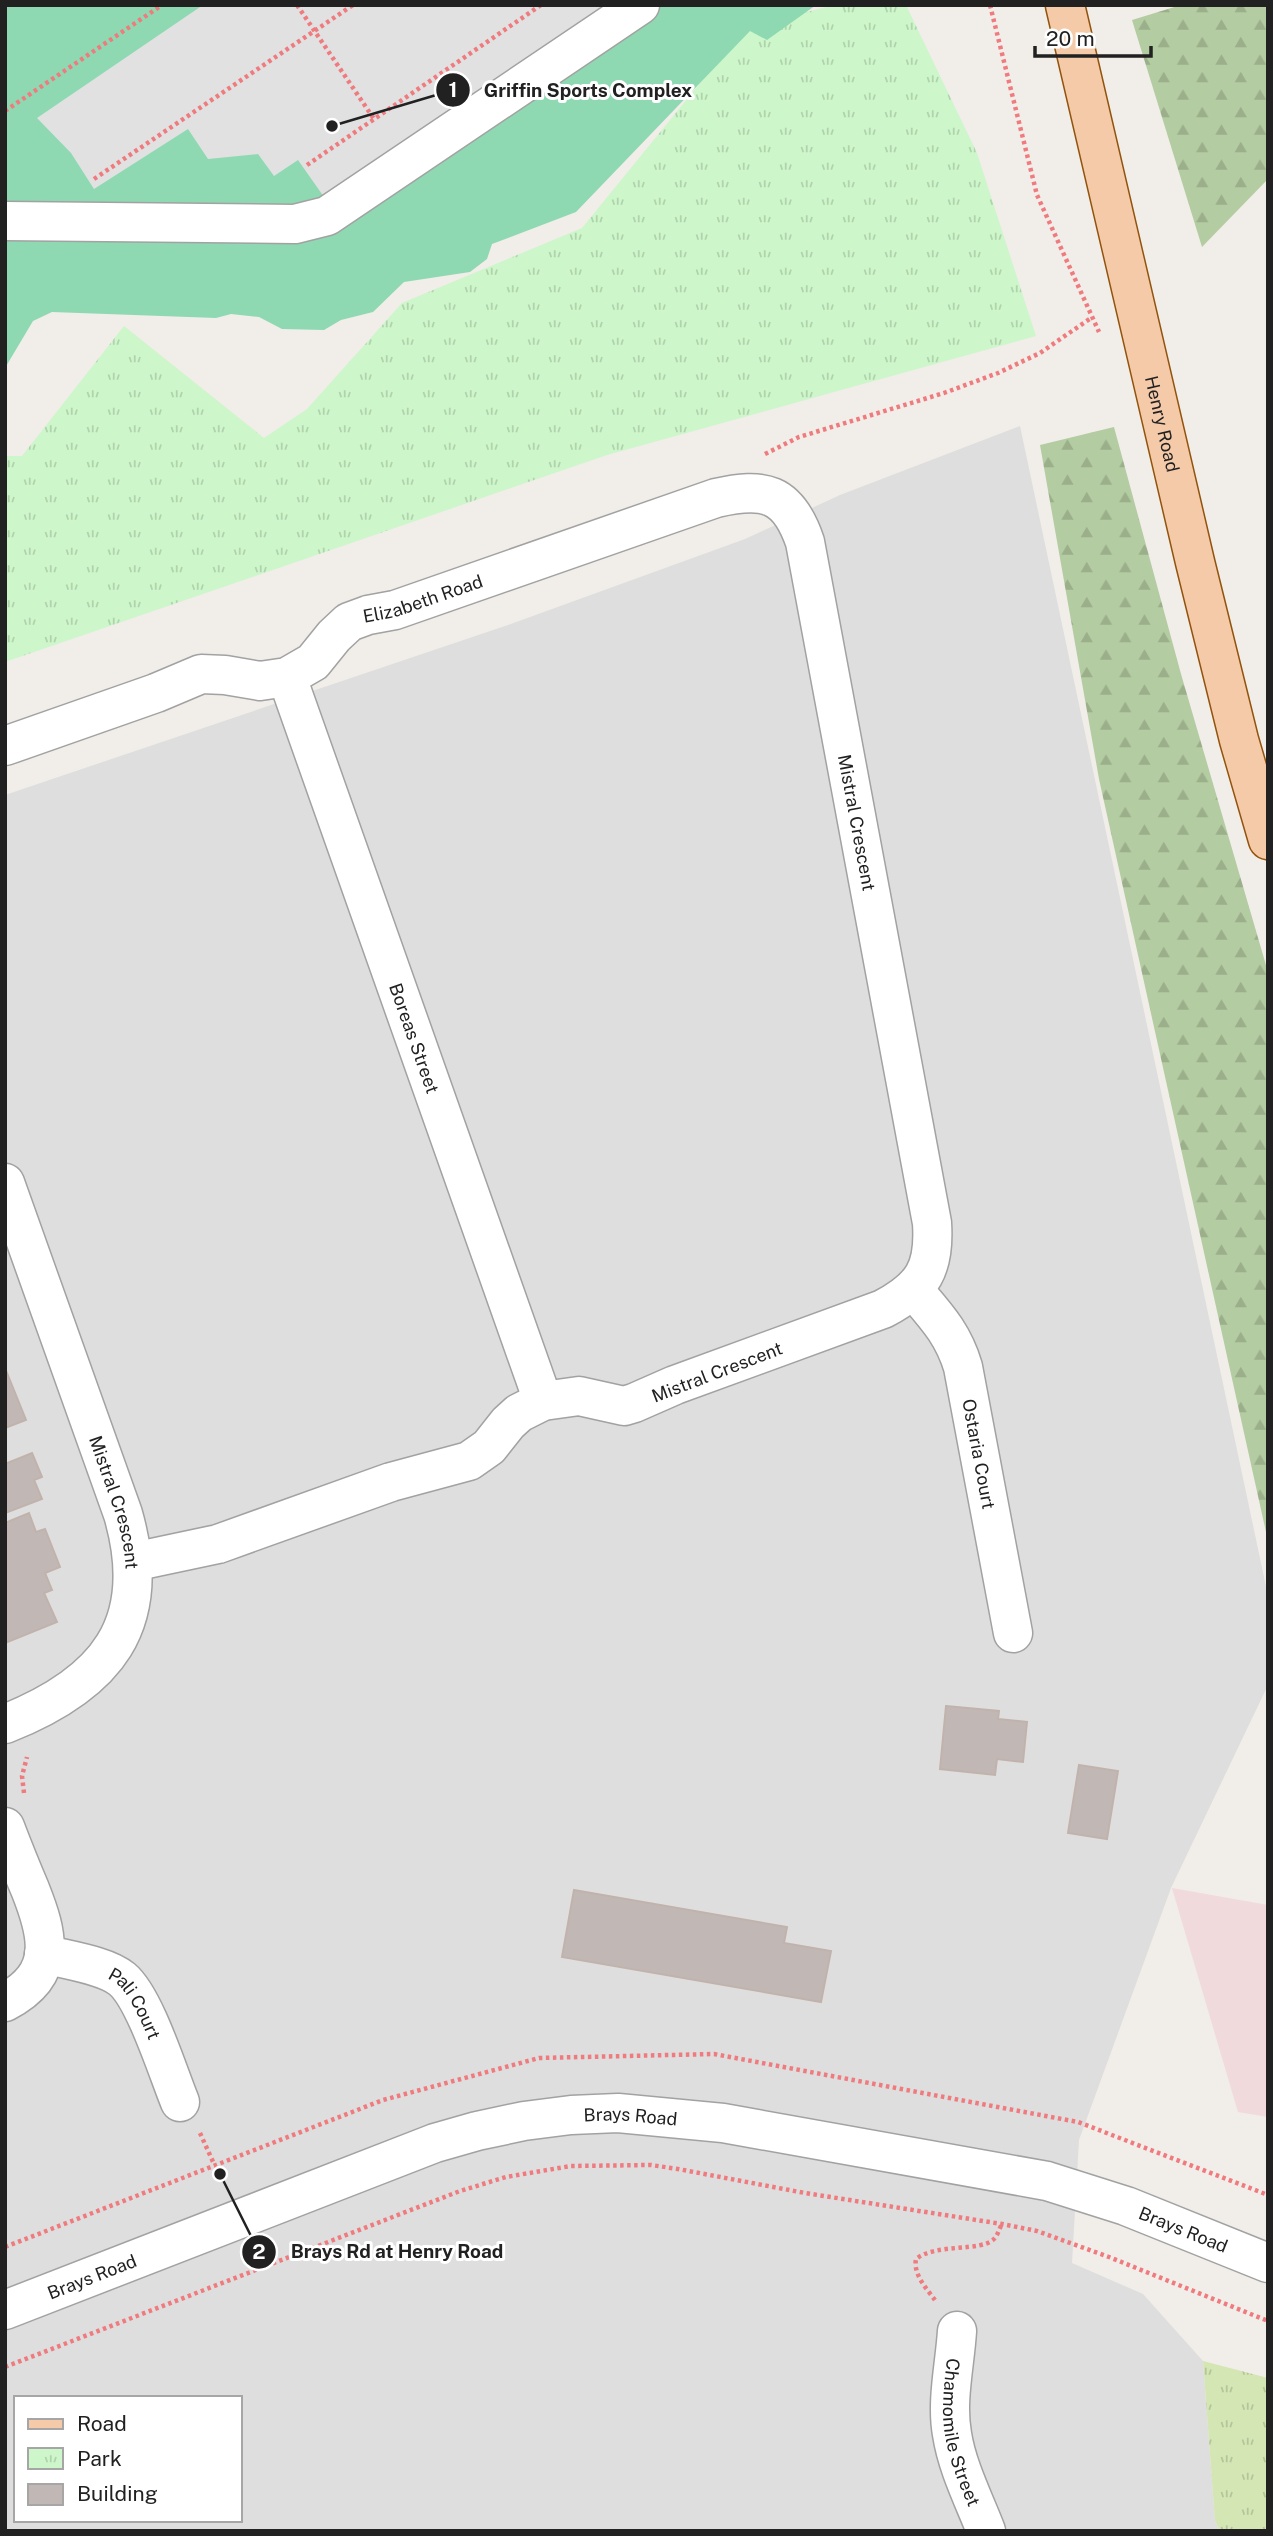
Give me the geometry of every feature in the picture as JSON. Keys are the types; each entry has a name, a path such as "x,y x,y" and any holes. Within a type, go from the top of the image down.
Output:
{"main road":[{"name":"Henry Road","path":"1065,5 1195,562 1239,740 1268,840"}],"street":[{"path":"5,221 295,224 327,216 640,5"},
{"name":"Elizabeth Road","path":"5,746 156,694 201,674 260,681 288,677 313,662 341,628 358,618 406,606 716,498 747,491 768,496"},
{"name":"Mistral Crescent","path":"5,1183 18,1262 124,1514 133,1562 218,1544 391,1482 469,1461 489,1447 519,1413 543,1401 579,1396 624,1406 634,1404 675,1385 901,1300 924,1276 932,1260 933,1223 805,542 794,516 768,496"},
{"name":"Boreas Street","path":"288,677 543,1401"},
{"name":"Ostaria Court","path":"913,1289 957,1346 1013,1633"},
{"path":"5,1724 64,1696 82,1682 111,1650 131,1607 133,1562"},
{"path":"5,1827 45,1930 44,1954 40,1967 25,1989 5,2002"},
{"name":"Pali Court","path":"44,1954 110,1972 129,1986 144,2012 180,2102"},
{"name":"Brays Road","path":"5,2310 435,2143 524,2121 618,2113 723,2123 1047,2181 1126,2206 1268,2263"},
{"name":"Chamomile Street","path":"957,2331 950,2415 951,2434 986,2531"}],"path":[{"path":"5,111 162,5"},
{"path":"297,5 374,119"},
{"path":"94,179 353,5"},
{"path":"307,165 541,5"},
{"path":"990,5 1037,195 1091,318 1104,341"},
{"path":"768,496 753,459 799,437 944,393 998,373 1040,353 1091,318"},
{"path":"5,2367 460,2190 506,2177 571,2166 651,2165 1037,2231 1268,2321"},
{"path":"957,2331 921,2282 915,2267 916,2259 950,2248 987,2243 996,2237 1002,2224"}],"shaded area":[{"path":"203,5 606,5 324,197 298,160 274,176 258,154 208,159 188,129 94,189 71,153 37,118"},
{"path":"1020,426 1268,1596 1268,1685 1171,1888 1079,2140 1072,2263 1143,2294 1203,2361 1215,2521 1220,2531 5,2531 5,795 505,626 745,539 840,495"},
{"path":"1172,1888 1268,1905 1268,2117 1238,2112"}],"green space":[{"path":"5,5 816,5 767,40 750,31 576,212 492,244 487,259 470,272 404,282 373,312 341,320 324,330 282,329 259,317 231,314 216,318 52,312 33,321 5,368"},
{"path":"834,5 906,5 977,153 1036,336 607,455 5,662 5,456 22,456 124,326 264,438 307,409 402,303 582,228 745,28"},
{"path":"1181,5 1268,5 1268,179 1202,247 1132,20"},
{"path":"1114,427 1181,674 1268,972 1268,1541 1099,779 1040,445"},
{"path":"1203,2361 1268,2378 1268,2531 1220,2531 1215,2521"}],"building":[{"path":"5,1368 26,1420 5,1428"},
{"path":"32,1453 42,1477 34,1480 42,1499 5,1513 5,1464"},
{"path":"29,1513 36,1532 45,1529 60,1567 45,1573 52,1590 44,1593 57,1622 5,1643 5,1523"},
{"path":"946,1706 999,1711 998,1719 1027,1722 1023,1762 997,1759 995,1775 940,1769"},
{"path":"1079,1765 1118,1771 1107,1839 1068,1833"},
{"path":"574,1890 787,1927 784,1943 831,1951 821,2002 562,1957"}],"place":[{"name":"Griffin Sports Complex","path":"332,126"},
{"name":"Brays Rd at Henry Road","path":"220,2174"}]}
